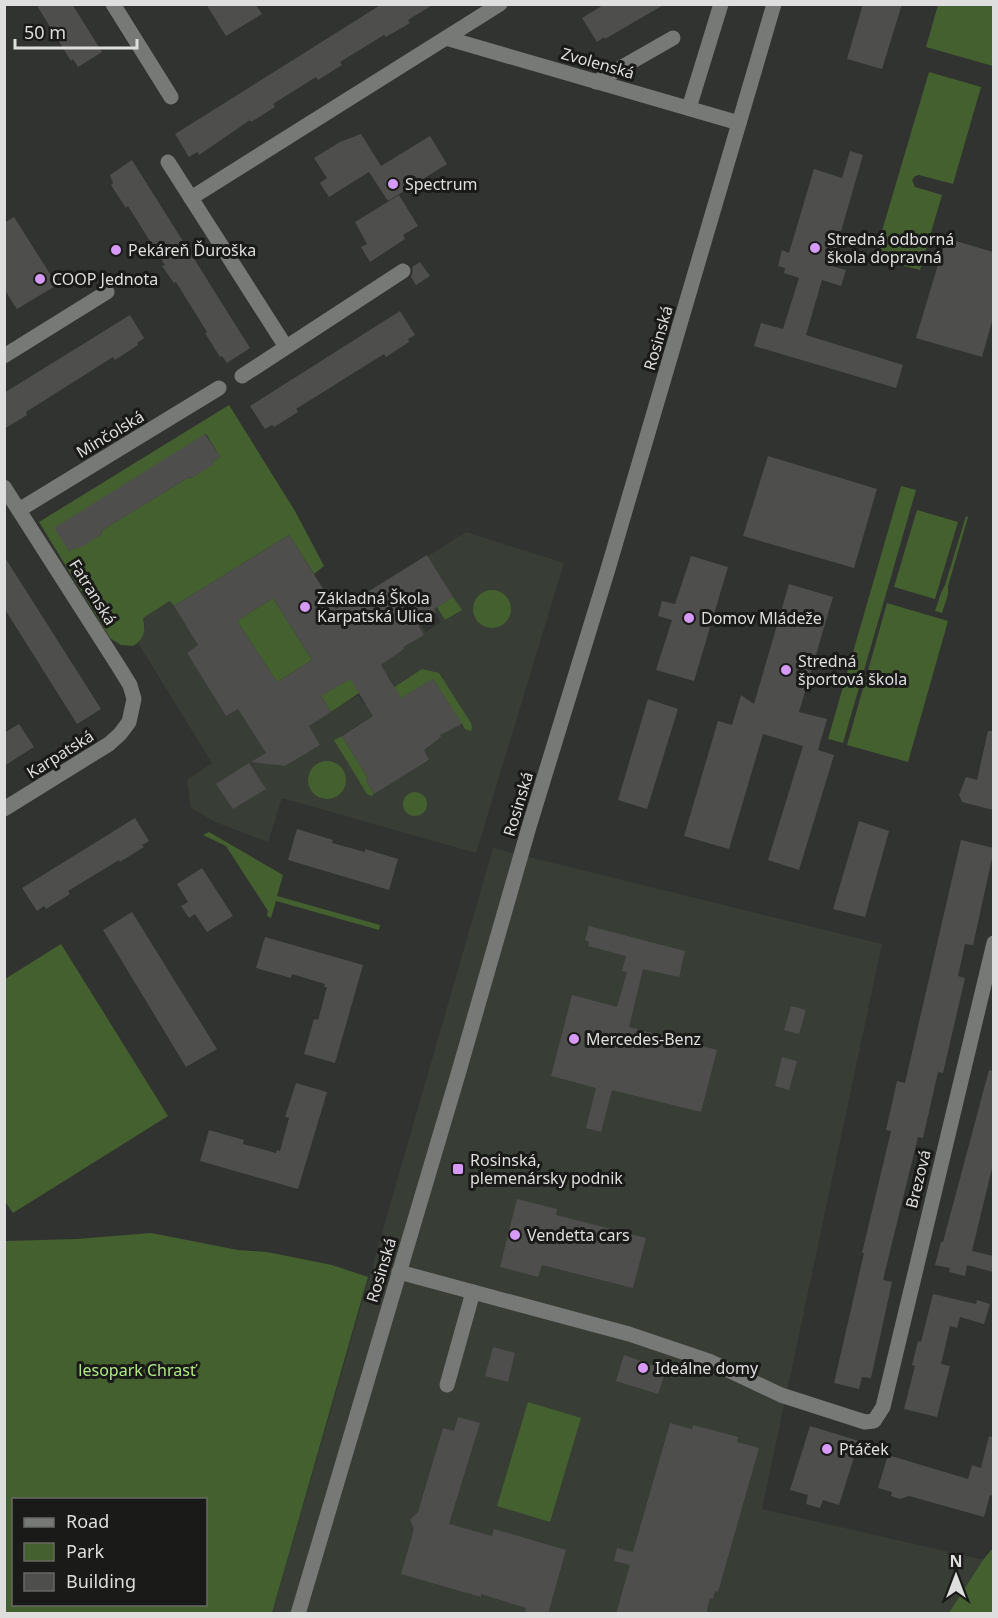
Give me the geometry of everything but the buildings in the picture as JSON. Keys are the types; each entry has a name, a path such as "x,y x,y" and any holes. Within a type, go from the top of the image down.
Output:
{"street":[{"path":"113,4 171,97"},
{"path":"191,198 500,4"},
{"name":"Rosinská","path":"298,1614 774,4"},
{"path":"689,108 718,5"},
{"name":"Zvolenská","path":"446,38 739,123"},
{"path":"596,82 673,38"},
{"path":"168,162 286,347"},
{"path":"242,376 403,271"},
{"path":"4,356 107,292"},
{"name":"Minčolská","path":"19,510 219,388"},
{"name":"Fatranská","path":"4,487 130,686 134,699 129,722"},
{"name":"Karpatská","path":"4,809 109,744 129,722"},
{"name":"Brezová","path":"473,1292 629,1334 710,1361 798,1401 865,1422 874,1421 883,1407 993,943"},
{"path":"399,1272 473,1292 447,1385"}],"shaded area":[{"path":"466,532 564,563 476,853 282,798 268,842 215,822 191,808 187,780 212,763 138,643 145,626 143,618 171,601 198,645 187,653 226,716 251,701 246,721 274,765 285,766 320,745 309,726 358,695 364,704 372,700 379,712 335,740 372,796 428,761 430,762 421,746 440,738 440,735 460,724 465,729 439,673 387,692 386,690 394,685 387,674 371,667 385,663 384,659 422,635 424,636 415,621 418,619 426,632 441,622 433,609 437,607 445,620 461,610 428,556"},
{"path":"493,848 882,944 762,1509 984,1560 956,1613 272,1614"}],"green space":[{"path":"938,5 993,5 993,66 926,47"},
{"path":"929,72 981,87 953,184 919,175 912,180 915,187 942,195 920,270 874,258"},
{"path":"229,405 295,511 324,566 314,574 289,535 174,606 170,601 143,618 144,631 140,641 133,646 121,645 110,638 39,522","holes":["206,434 220,457 190,479 189,477 101,531 102,534 78,548 69,551 55,528"]},
{"path":"901,486 916,490 843,743 828,739"},
{"path":"917,510 958,522 935,599 894,587"},
{"path":"966,516 968,517 942,613 935,611 945,585"},
{"path":"492,590 506,595 511,609 506,623 492,628 478,623 473,609 478,595"},
{"path":"453,597 462,610 445,620 437,607"},
{"path":"273,598 312,660 277,682 237,621"},
{"path":"887,603 948,621 908,762 847,745"},
{"path":"422,669 439,673 471,723 471,731 465,729 433,679 394,703 387,692"},
{"path":"356,675 365,689 331,712 321,696"},
{"path":"342,736 368,778 366,780 374,794 372,796 367,794 334,740"},
{"path":"327,761 341,766 346,780 341,794 327,799 313,794 308,780 313,766"},
{"path":"415,792 420,793 426,799 426,809 420,815 415,816 410,815 404,809 403,804 404,799 410,793"},
{"path":"209,832 283,875 277,896 380,925 379,930 276,901 271,918 267,916 268,911 226,846 203,835"},
{"path":"61,944 168,1116 13,1213 4,1200 5,979"},
{"name":"lesopark Chrasť","path":"151,1233 332,1265 368,1277 272,1613 5,1613 5,1241 77,1239"},
{"path":"528,1402 581,1418 550,1522 497,1506"},
{"path":"993,1548 993,1613 949,1613 983,1560"}],"place":[{"name":"Spectrum","path":"393,184"},
{"name":"Stredná odborná škola dopravná","path":"815,248"},
{"name":"Pekáreň Ďuroška","path":"116,250"},
{"name":"COOP Jednota","path":"40,279"},
{"name":"Základná Škola Karpatská Ulica","path":"305,607"},
{"name":"Domov Mládeže","path":"689,618"},
{"name":"Stredná športová škola","path":"786,670"},
{"name":"Mercedes-Benz","path":"574,1039"},
{"name":"Rosinská, plemenársky podnik","path":"458,1169"},
{"name":"Vendetta cars","path":"515,1235"},
{"name":"Ideálne domy","path":"643,1368"},
{"name":"Ptáček","path":"827,1449"}]}
